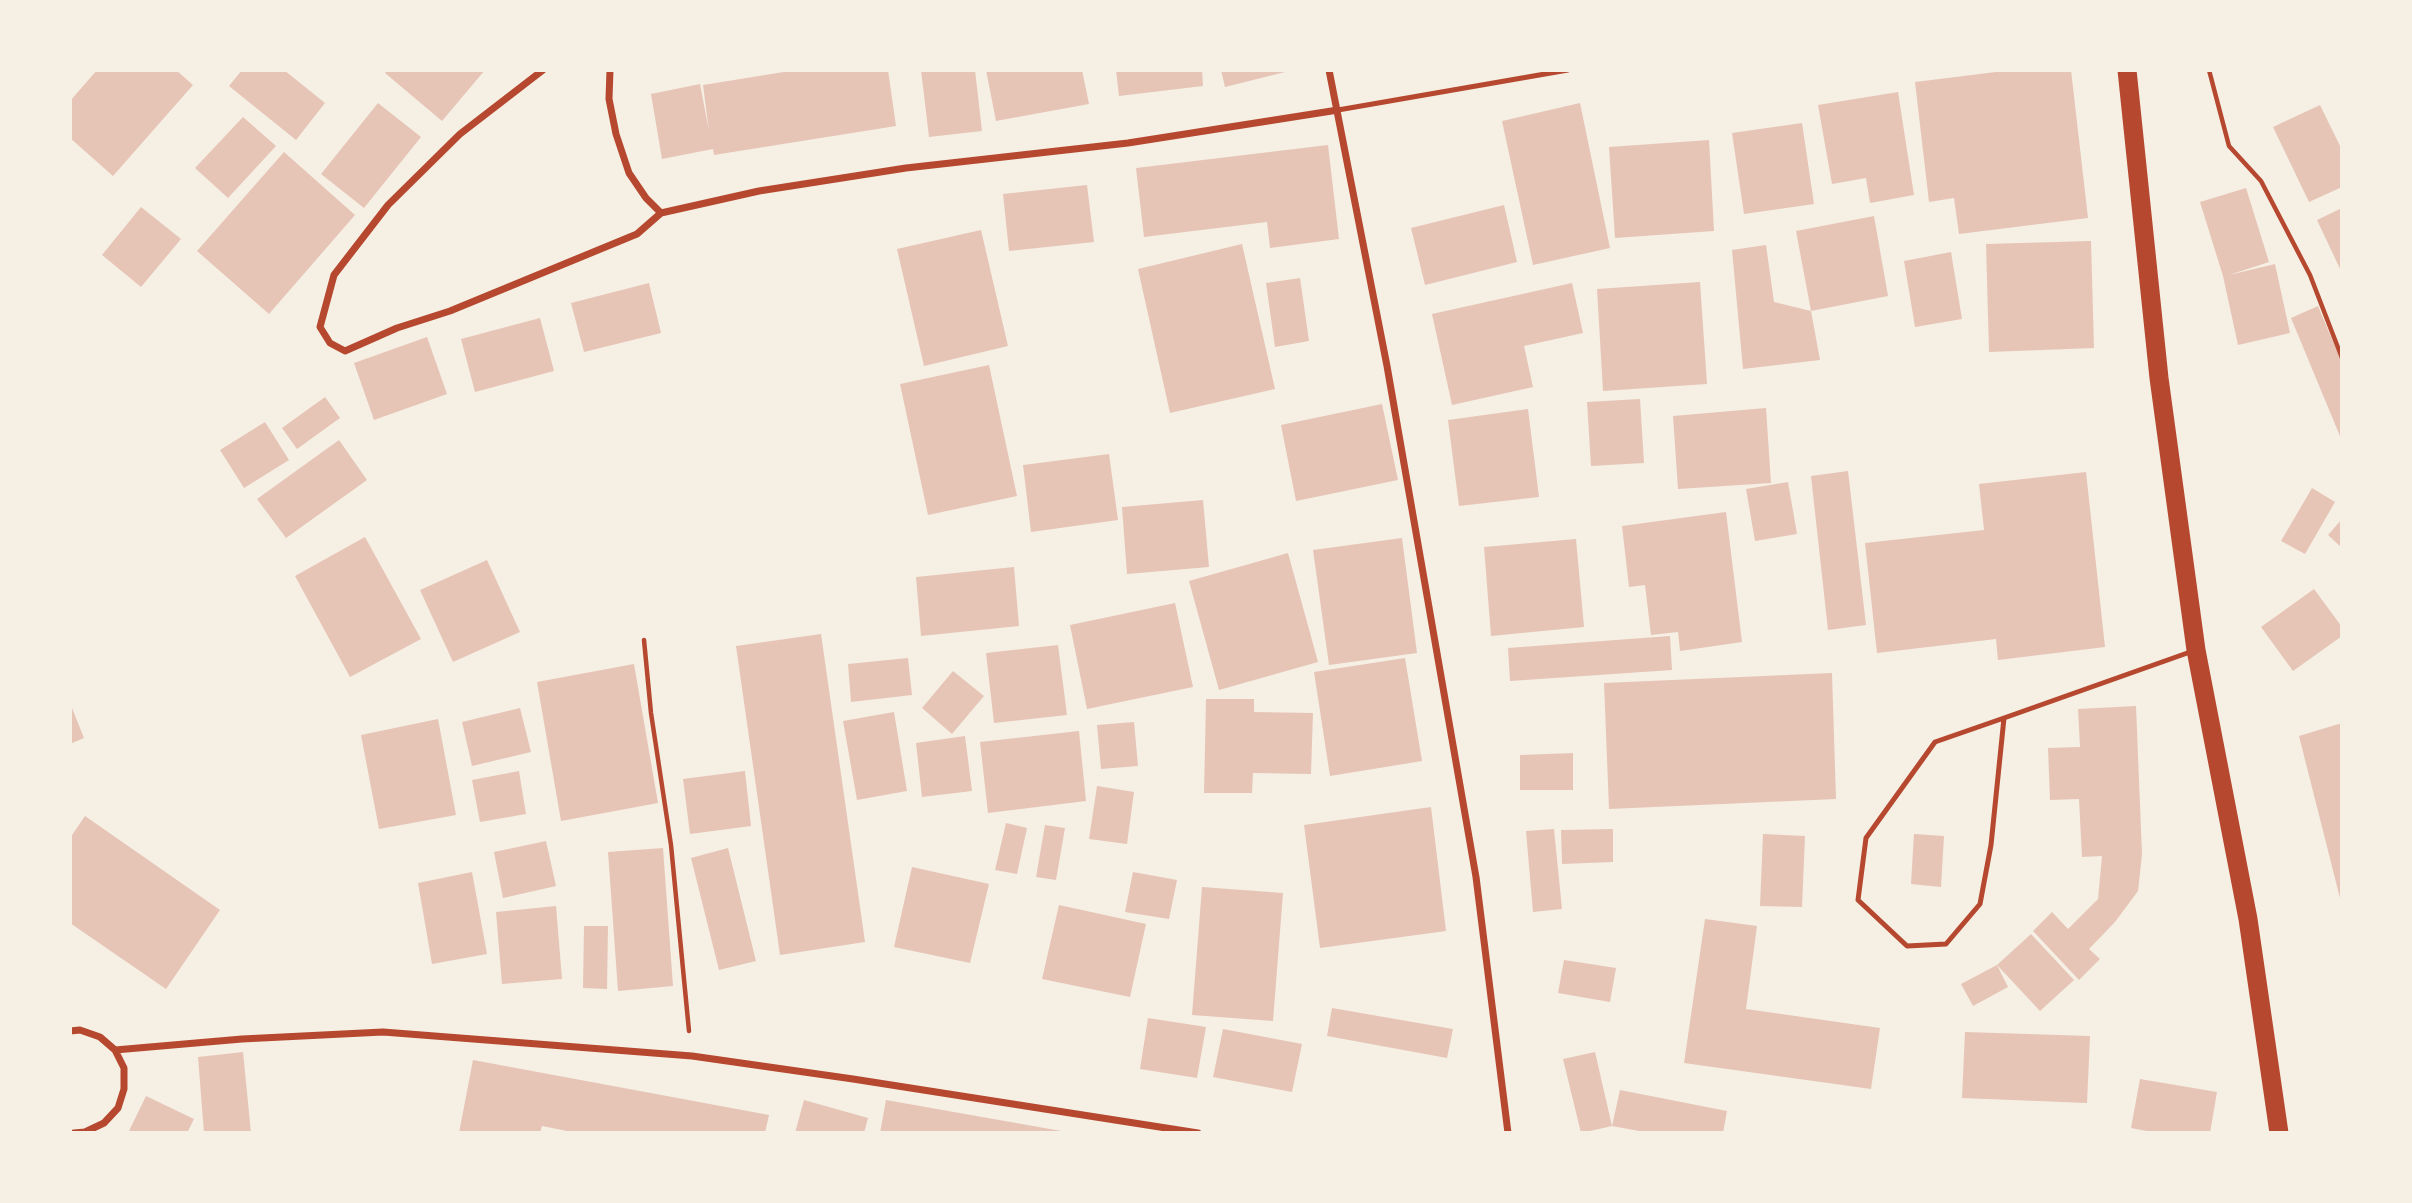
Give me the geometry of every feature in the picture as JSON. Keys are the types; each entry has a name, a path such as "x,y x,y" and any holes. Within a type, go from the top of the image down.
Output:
{"highway":[{"path":"2127,70 2159,378 2196,650 2248,919 2278,1133"}],"street":[{"path":"543,70 460,134 388,205 334,275 320,327 330,343 345,351 397,328 450,312 637,234 661,213 759,191 892,170 1128,143 1338,110"},
{"path":"610,70 609,99 616,134 629,173 646,198 661,213"},
{"path":"1329,70 1387,366 1476,877 1508,1133"},
{"path":"70,1031 80,1030 100,1037 115,1050 124,1068 124,1089 118,1108 104,1123 86,1132 74,1133"},
{"path":"115,1050 242,1039 383,1032 692,1056 1198,1133"}],"lane":[{"path":"1338,110 1568,70"},
{"path":"2004,718 1990,845 1980,904 1946,944 1907,946 1858,900 1866,838 1935,742 2196,650"}],"path":[{"path":"2209,70 2229,146 2262,181 2309,275 2342,358"},
{"path":"644,640 651,712 671,845 692,1056"}],"building":[{"path":"97,70 176,70 193,85 113,176 70,138 70,101"},
{"path":"242,70 284,70 325,103 296,140 229,86"},
{"path":"388,70 485,70 442,121 385,73"},
{"path":"796,70 888,70 896,126 714,155 713,149 662,159 651,94 700,84 709,131 703,85"},
{"path":"921,70 975,70 982,131 929,137"},
{"path":"986,70 1082,70 1089,104 996,121"},
{"path":"1116,70 1202,70 1203,86 1119,96"},
{"path":"1221,70 1289,70 1289,71 1225,87"},
{"path":"2012,70 2071,70 2088,218 1959,234 1954,198 1929,202 1915,82"},
{"path":"1898,92 1914,195 1870,203 1866,178 1832,184 1818,105"},
{"path":"378,103 421,137 364,208 321,174"},
{"path":"1580,103 1610,248 1533,265 1502,121"},
{"path":"2320,105 2342,150 2342,187 2309,202 2273,127"},
{"path":"243,117 276,146 228,198 195,168"},
{"path":"1802,123 1814,204 1744,214 1732,133"},
{"path":"1709,140 1714,231 1615,238 1609,147"},
{"path":"1328,145 1339,239 1270,248 1267,222 1144,237 1136,168"},
{"path":"284,152 355,215 269,314 197,251"},
{"path":"1087,185 1094,242 1009,251 1003,194"},
{"path":"2246,188 2269,262 2229,275 2275,264 2290,333 2238,345 2223,276 2200,202"},
{"path":"1504,205 1517,262 1425,285 1411,228"},
{"path":"141,207 181,239 141,287 102,255"},
{"path":"2342,208 2342,273 2317,220"},
{"path":"1874,216 1888,296 1811,311 1796,231"},
{"path":"981,230 1008,346 924,366 897,249"},
{"path":"2091,241 2094,348 1989,352 1986,244"},
{"path":"1242,244 1275,389 1170,413 1138,269"},
{"path":"1766,245 1774,302 1811,311 1820,360 1743,369 1732,250"},
{"path":"1951,252 1962,319 1915,327 1904,261"},
{"path":"1300,278 1309,341 1275,347 1266,283"},
{"path":"1700,282 1707,384 1603,391 1597,289"},
{"path":"649,283 661,333 584,352 571,303"},
{"path":"1572,283 1583,333 1524,346 1533,387 1452,405 1432,314"},
{"path":"2318,306 2342,363 2342,441 2291,318"},
{"path":"540,318 554,371 475,392 461,339"},
{"path":"427,337 447,394 374,420 354,363"},
{"path":"989,365 1017,496 928,515 900,384"},
{"path":"325,397 340,418 297,449 282,428"},
{"path":"1640,399 1644,463 1591,466 1587,402"},
{"path":"1382,404 1398,480 1296,501 1281,425"},
{"path":"1766,408 1771,483 1678,489 1673,416"},
{"path":"1528,409 1539,497 1459,506 1448,420"},
{"path":"265,422 289,460 244,488 220,450"},
{"path":"339,440 367,480 286,538 257,499"},
{"path":"1109,454 1118,520 1031,532 1023,465"},
{"path":"1848,471 1866,625 1828,630 1811,476"},
{"path":"2086,472 2105,647 1998,660 1996,639 1877,653 1865,543 1984,530 1979,484"},
{"path":"1788,482 1797,534 1755,541 1746,489"},
{"path":"2312,488 2335,502 2305,554 2281,541"},
{"path":"1203,500 1209,567 1127,574 1122,507"},
{"path":"1726,512 1742,642 1680,651 1678,632 1651,635 1645,585 1629,587 1622,526"},
{"path":"2342,519 2342,548 2328,535"},
{"path":"365,537 421,639 350,677 295,576"},
{"path":"1402,538 1417,653 1329,665 1313,550"},
{"path":"1576,539 1584,627 1491,636 1484,547"},
{"path":"1288,553 1318,662 1219,690 1189,581"},
{"path":"487,560 520,632 453,662 420,590"},
{"path":"1014,567 1019,626 921,636 916,577"},
{"path":"2314,589 2342,627 2342,636 2293,671 2261,627"},
{"path":"1175,603 1193,687 1087,709 1070,625"},
{"path":"821,634 865,942 780,955 736,646"},
{"path":"1670,636 1672,670 1510,681 1508,648"},
{"path":"1058,645 1067,715 994,723 986,653"},
{"path":"908,658 912,695 851,702 848,664"},
{"path":"1405,658 1422,761 1330,776 1314,672"},
{"path":"634,664 658,803 561,821 537,682"},
{"path":"953,671 984,696 952,734 922,708"},
{"path":"1832,673 1836,799 1609,809 1604,683"},
{"path":"1206,699 1254,699 1254,712 1313,713 1311,774 1253,773 1252,793 1204,793"},
{"path":"70,703 84,738 70,744"},
{"path":"2136,706 2142,854 2138,891 2115,922 2089,949 2100,959 2079,980 2033,931 2052,912 2068,929 2098,899 2102,856 2082,857 2079,799 2050,800 2048,748 2080,747 2078,709"},
{"path":"520,708 531,752 472,766 462,722"},
{"path":"894,712 907,791 857,800 843,721"},
{"path":"438,719 456,815 379,829 361,735"},
{"path":"1134,722 1138,766 1101,769 1097,725"},
{"path":"2342,723 2342,902 2341,902 2299,736"},
{"path":"1079,731 1086,801 988,813 980,742"},
{"path":"965,736 972,791 922,797 916,743"},
{"path":"1573,753 1573,790 1520,790 1520,755"},
{"path":"519,771 526,814 480,822 472,780"},
{"path":"745,771 751,826 690,834 683,779"},
{"path":"1097,786 1134,792 1127,844 1089,839"},
{"path":"1431,807 1446,931 1320,948 1304,825"},
{"path":"85,816 220,910 166,989 70,923 70,838"},
{"path":"1006,823 1027,828 1017,874 995,870"},
{"path":"1045,825 1065,828 1056,880 1036,877"},
{"path":"1554,829 1562,909 1533,912 1526,831"},
{"path":"1613,829 1613,862 1562,864 1561,830"},
{"path":"1763,834 1805,836 1802,907 1760,906"},
{"path":"1914,834 1944,836 1941,887 1911,884"},
{"path":"546,841 556,886 503,898 494,852"},
{"path":"663,848 673,986 618,991 608,852"},
{"path":"728,848 756,961 719,970 691,858"},
{"path":"912,867 989,884 970,963 894,947"},
{"path":"472,872 487,954 432,964 418,883"},
{"path":"1133,872 1177,880 1169,919 1125,912"},
{"path":"1202,887 1283,893 1273,1021 1192,1015"},
{"path":"1059,905 1146,924 1130,997 1042,979"},
{"path":"556,906 562,979 502,984 496,912"},
{"path":"1705,919 1757,926 1746,1009 1880,1028 1871,1089 1684,1063"},
{"path":"584,926 608,926 607,989 583,988"},
{"path":"2031,934 2074,980 2040,1011 1997,965"},
{"path":"1564,960 1616,968 1610,1002 1558,993"},
{"path":"1997,965 2008,987 1973,1006 1961,984"},
{"path":"1332,1008 1453,1029 1447,1058 1327,1036"},
{"path":"1148,1018 1206,1027 1197,1078 1140,1069"},
{"path":"1223,1029 1302,1044 1292,1092 1213,1077"},
{"path":"1965,1032 2090,1036 2087,1103 1962,1098"},
{"path":"243,1052 251,1133 204,1133 198,1057"},
{"path":"1595,1052 1612,1126 1581,1133 1563,1059"},
{"path":"473,1060 769,1115 765,1133 577,1133 542,1126 540,1133 459,1133"},
{"path":"2140,1079 2217,1092 2210,1133 2157,1133 2131,1128"},
{"path":"1620,1090 1727,1111 1723,1133 1650,1133 1612,1126"},
{"path":"146,1096 194,1119 187,1133 128,1133"},
{"path":"804,1100 868,1118 864,1133 795,1133"},
{"path":"886,1100 1067,1132 1067,1133 880,1133"}]}
